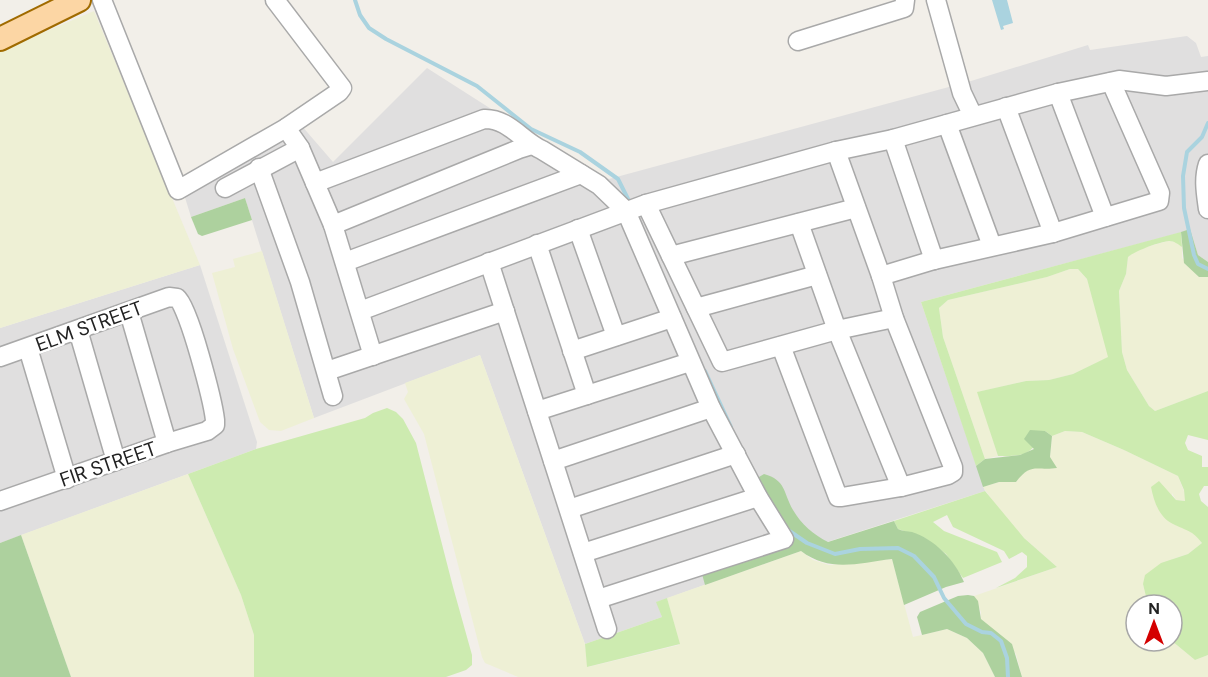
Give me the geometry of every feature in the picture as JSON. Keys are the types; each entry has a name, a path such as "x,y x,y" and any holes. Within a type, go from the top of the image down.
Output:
{"main road":[{"path":"0,39 79,0"}],"street":[{"path":"102,0 178,190 286,128 339,92 342,87 275,0"},
{"path":"798,41 904,8 905,0"},
{"path":"936,0 962,93 974,117"},
{"path":"360,311 636,207 836,151 893,139 1058,93 1119,80 1166,86 1208,81"},
{"path":"881,276 934,260 1053,233 1161,199 1112,82"},
{"path":"1058,93 1105,217"},
{"path":"1006,107 1053,233"},
{"path":"315,183 484,119 492,119 504,123 532,146 636,207 671,256 722,362 837,330 894,318"},
{"path":"947,124 992,246"},
{"path":"286,128 300,148 333,225 373,356"},
{"path":"893,139 934,260"},
{"path":"333,225 519,149 532,146"},
{"path":"225,188 300,148"},
{"path":"782,346 836,495 842,497 902,487 948,475 954,470 894,318 836,151"},
{"path":"1208,164 1205,175 1208,209"},
{"path":"260,168 286,240 333,396"},
{"path":"345,262 581,174"},
{"path":"598,599 784,539 735,454 690,362 672,318 636,207"},
{"path":"671,256 856,208"},
{"path":"799,223 837,330 902,487"},
{"path":"578,229 616,336"},
{"path":"537,244 587,395"},
{"path":"489,262 607,629"},
{"path":"696,308 817,275"},
{"name":"ELM STREET","path":"0,357 169,297 177,298 183,305 198,352 214,414 214,425"},
{"path":"327,371 505,311"},
{"path":"129,312 167,443"},
{"path":"572,351 672,318"},
{"path":"78,330 117,461"},
{"path":"28,348 67,479"},
{"path":"537,411 690,362"},
{"path":"553,461 711,408"},
{"name":"FIR STREET","path":"0,501 207,431 214,425"},
{"path":"569,509 735,454"},
{"path":"583,553 759,497"}],"shaded area":[{"path":"1187,36 1196,43 1201,57 1208,56 1208,262 1198,255 1190,230 921,302 985,491 790,554 657,602 662,617 585,644 480,355 314,418 245,198 191,217 183,191 301,125 333,162 427,68 518,126 609,179 971,81 1088,45 1090,50"},
{"path":"200,265 257,442 256,449 0,543 0,328"}],"green space":[{"path":"94,11 200,265 0,328 0,51"},
{"path":"245,198 252,220 202,236 198,234 191,217"},
{"path":"1190,229 1198,255 1208,262 1208,277 1199,277 1184,263 1181,232"},
{"path":"1181,232 1182,247 1169,241 1153,245 1128,257 1126,274 1119,291 1122,352 1127,370 1149,406 1155,411 1208,391 1208,440 1188,435 1185,443 1188,450 1202,456 1202,467 1208,467 1208,486 1204,486 1199,494 1201,501 1208,507 1208,655 1195,660 1184,651 1184,593 1145,593 1143,584 1145,575 1161,563 1188,554 1202,543 1192,533 1168,521 1156,503 1151,487 1159,481 1176,500 1185,501 1184,490 1178,476 1082,432 1065,431 1052,436 1045,431 1036,445 1027,452 1015,456 998,456 977,392 1073,374 1108,357 1087,279 1078,269 1070,269 1047,277 948,300 939,308 943,337 985,459 976,466 921,302"},
{"path":"1168,241 1176,242 1182,247 1182,258 1199,277 1208,277 1208,391 1155,411 1149,406 1127,370 1122,352 1119,291 1126,274 1128,257 1136,250"},
{"path":"262,251 314,418 281,431 269,430 260,422 233,349 212,273 235,267 233,259"},
{"path":"1070,269 1078,269 1087,279 1109,357 1073,374 1049,380 1026,381 978,392 998,456 985,459 943,337 939,308 948,300 1047,277"},
{"path":"480,355 585,644 588,667 679,645 667,598 801,551 813,560 829,565 892,559 913,637 947,629 967,638 983,653 995,677 518,677 485,663 424,434 404,399 408,392 405,383"},
{"path":"387,408 396,412 403,419 416,443 472,655 472,665 466,670 446,677 254,677 254,635 241,595 188,474 256,449 365,418"},
{"path":"1030,430 1045,431 1052,436 1050,457 1057,468 1030,470 1016,482 999,482 983,487 976,466 985,459 1020,455 1034,449 1024,439"},
{"path":"1065,431 1082,432 1178,476 1186,501 1176,500 1172,493 1173,524 1187,529 1202,543 1188,554 1173,559 1143,584 1145,593 1124,593 1124,653 1184,653 1184,651 1195,660 1208,655 1208,677 1022,677 1016,654 981,619 981,612 974,596 1057,567 1024,538 999,510 983,487 999,482 1016,482 1032,467 1056,468 1050,458 1052,436"},
{"path":"188,474 241,595 254,635 254,677 71,677 21,535"},
{"path":"764,474 780,483 796,515 813,532 828,542 894,521 898,529 920,535 943,551 964,582 904,605 892,559 845,565 823,562 801,551 705,585 702,574 705,571 793,542 754,480"},
{"path":"985,491 1024,538 1057,567 996,588 1015,578 1027,567 1027,556 1022,552 1009,559 1004,551 953,527 947,515 933,522 944,531 997,552 1002,562 963,578 946,554 925,538 898,529 894,521"},
{"path":"21,535 71,677 0,677 0,543"},
{"path":"958,596 974,596 978,601 981,619 1012,644 1022,677 995,677 983,653 967,638 947,629 922,635 917,617 920,612"},
{"path":"667,598 680,644 587,667 585,644 662,617 656,602"}],"water":[{"path":"992,0 1007,0 1013,23 1003,26 1004,29 1001,30"}],"waterway":[{"path":"355,0 360,15 369,28 477,86 531,129 580,152 618,179 631,205"},
{"path":"1208,123 1202,137 1187,152 1183,176 1184,208 1194,255 1198,264 1208,269"},
{"path":"705,371 731,427"},
{"path":"788,530 807,543 835,554 860,549 898,548 914,556 934,577 944,598 966,624 982,632 991,633 1001,641 1007,658 1008,677"}]}
